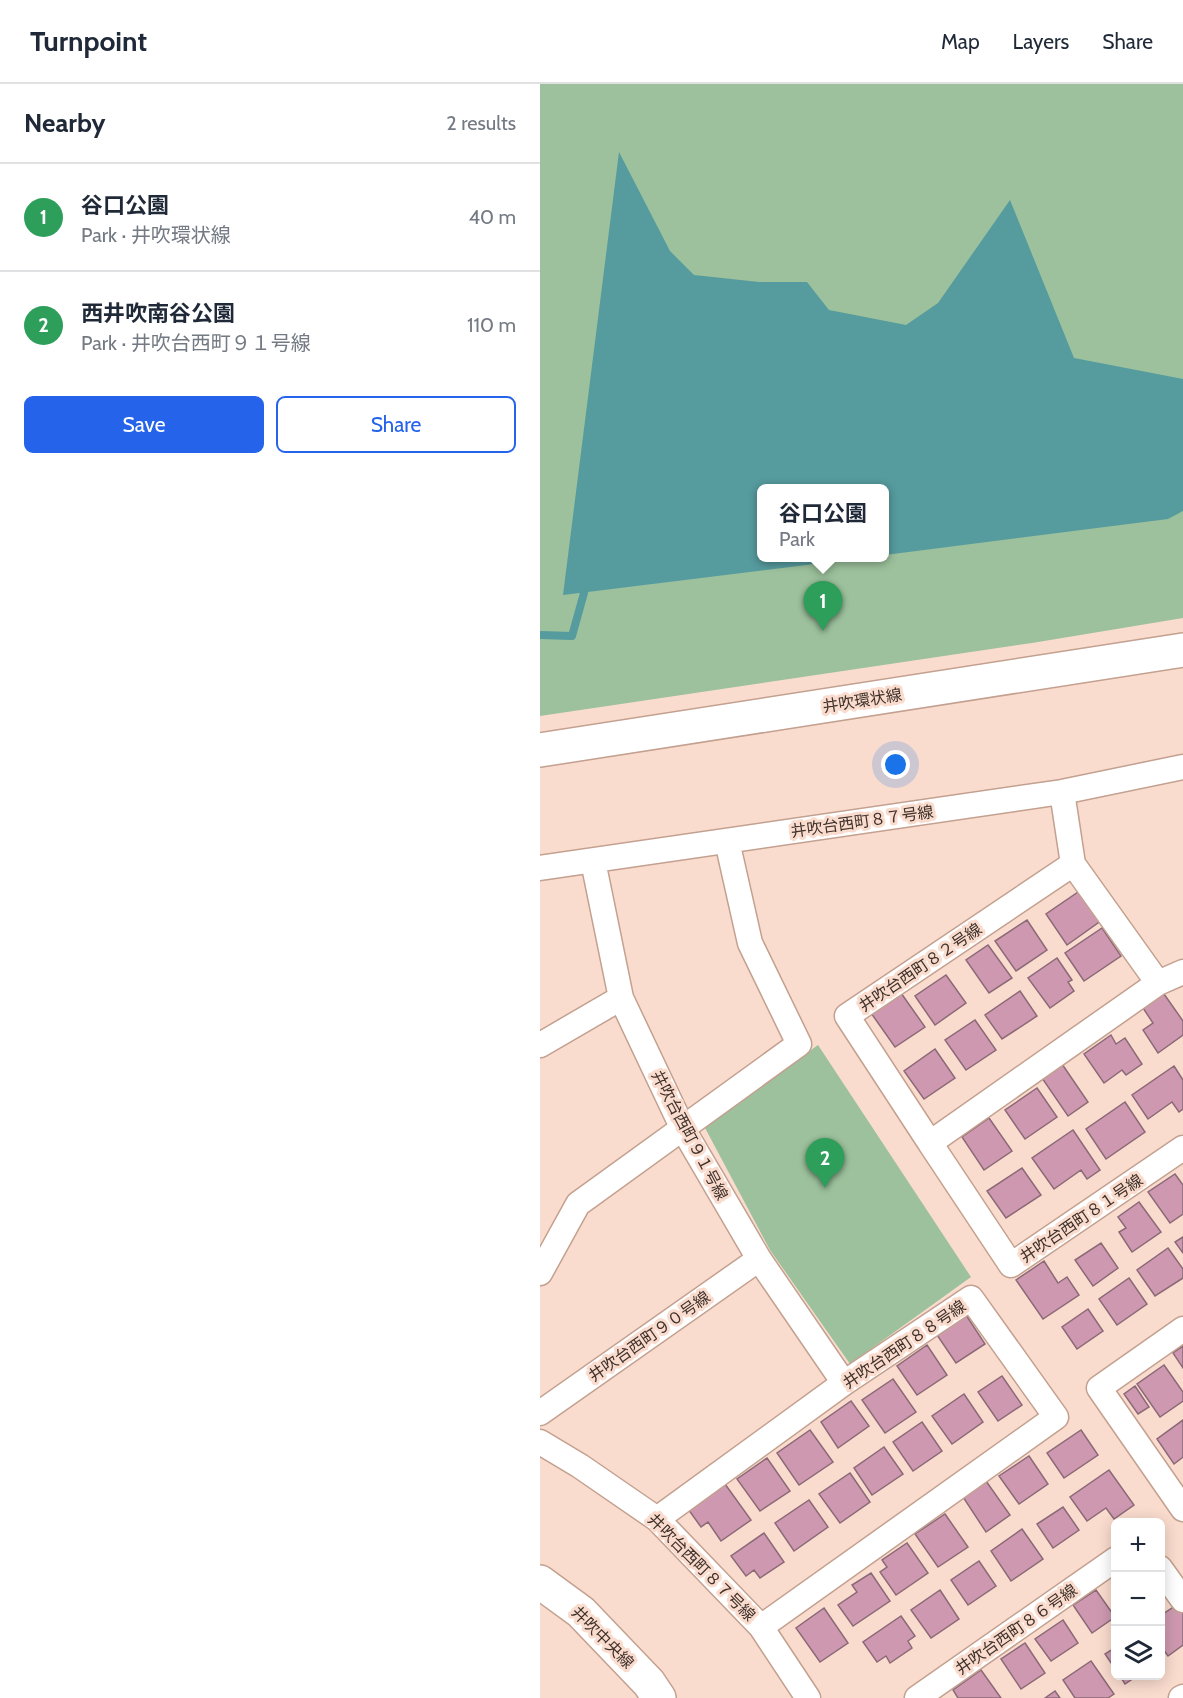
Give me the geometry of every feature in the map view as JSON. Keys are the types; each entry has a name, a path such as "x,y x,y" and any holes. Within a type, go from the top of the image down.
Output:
{"street":[{"name":"井吹環状線","path":"540,750 1183,650"},
{"name":"井吹台西町８７号線","path":"540,868 1062,792 1183,767"},
{"path":"1062,792 1073,864 1158,983"},
{"path":"540,1273 578,1204 800,1044 750,943 727,841"},
{"name":"井吹台西町９１号線","path":"593,861 621,998 683,1129 759,1259 844,1383"},
{"name":"井吹台西町８２号線","path":"930,1143 847,1016 1073,864"},
{"path":"930,1143 1158,983 1183,972"},
{"path":"540,1045 621,998"},
{"name":"井吹台西町８１号線","path":"930,1143 1011,1265 1183,1148"},
{"name":"井吹台西町９０号線","path":"540,1413 759,1259"},
{"name":"井吹台西町８８号線","path":"657,1519 844,1383 972,1298 1056,1417 761,1627"},
{"path":"1183,1329 1099,1388 1183,1509"},
{"name":"井吹台西町８７号線","path":"540,1442 580,1466 657,1519 761,1627 808,1698"},
{"name":"井吹台西町８６号線","path":"917,1698 1111,1562"},
{"path":"1164,1572 1183,1600"},
{"name":"井吹中央線","path":"540,1582 580,1612 649,1683 659,1698"}],"green space":[{"path":"540,84 1183,84 1183,618 1032,643 540,716"},
{"path":"818,1045 971,1277 850,1364 770,1250 704,1126"}],"water":[{"path":"619,152 670,251 694,275 759,282 807,282 829,310 906,325 938,303 1010,200 1074,358 1183,379 1183,511 1168,519 889,554 889,484 757,484 757,562 831,562 563,595"}],"building":[{"path":"1081,890 1102,920 1067,945 1046,914"},
{"path":"1027,920 1047,950 1016,971 995,941"},
{"path":"1102,928 1121,956 1084,981 1065,953"},
{"path":"988,945 1012,978 989,993 966,960"},
{"path":"1057,958 1072,980 1068,982 1074,991 1050,1008 1028,978"},
{"path":"946,975 966,1003 935,1025 915,996"},
{"path":"1020,991 1037,1016 1002,1039 985,1015"},
{"path":"901,993 925,1027 895,1047 871,1013"},
{"path":"1164,994 1183,1021 1183,1035 1158,1053 1143,1030 1153,1023 1143,1008"},
{"path":"975,1020 996,1050 966,1070 945,1040"},
{"path":"1111,1035 1116,1044 1125,1038 1142,1064 1126,1075 1122,1070 1104,1083 1084,1054"},
{"path":"935,1049 955,1078 924,1099 904,1071"},
{"path":"1062,1064 1088,1102 1068,1116 1042,1078"},
{"path":"1174,1066 1183,1080 1183,1109 1179,1112 1172,1102 1148,1119 1132,1095"},
{"path":"1037,1088 1057,1117 1025,1139 1005,1110"},
{"path":"1125,1102 1145,1132 1106,1159 1086,1129"},
{"path":"989,1118 1012,1151 984,1170 962,1137"},
{"path":"1073,1130 1100,1170 1087,1179 1081,1170 1054,1189 1032,1158"},
{"path":"1022,1168 1041,1195 1006,1218 987,1191"},
{"path":"1175,1174 1183,1185 1183,1214 1170,1223 1148,1192"},
{"path":"1139,1202 1161,1232 1132,1252 1119,1232 1126,1228 1118,1217"},
{"path":"1183,1237 1183,1253 1175,1242"},
{"path":"1101,1243 1118,1268 1093,1286 1075,1260"},
{"path":"1168,1248 1183,1269 1183,1278 1155,1296 1137,1270"},
{"path":"1044,1261 1058,1283 1067,1277 1079,1295 1043,1319 1016,1280"},
{"path":"1129,1278 1147,1304 1117,1325 1099,1299"},
{"path":"1088,1309 1103,1331 1077,1349 1062,1327"},
{"path":"966,1315 985,1344 956,1363 937,1335"},
{"path":"927,1345 947,1375 917,1395 897,1366"},
{"path":"1183,1346 1183,1368 1173,1353"},
{"path":"1164,1365 1183,1392 1183,1401 1160,1417 1137,1384"},
{"path":"1002,1376 1022,1405 998,1421 978,1392"},
{"path":"893,1379 916,1412 885,1433 862,1400"},
{"path":"1135,1386 1149,1407 1138,1414 1124,1394"},
{"path":"964,1394 983,1422 952,1444 932,1416"},
{"path":"851,1401 869,1426 838,1448 821,1422"},
{"path":"1183,1420 1183,1457 1174,1464 1157,1439"},
{"path":"922,1422 942,1451 913,1471 893,1442"},
{"path":"810,1430 833,1462 799,1485 777,1453"},
{"path":"1081,1430 1098,1455 1064,1478 1047,1453"},
{"path":"884,1447 903,1474 872,1495 854,1468"},
{"path":"1029,1456 1048,1484 1019,1504 999,1476"},
{"path":"767,1458 790,1491 760,1511 737,1479"},
{"path":"1109,1470 1134,1505 1115,1518 1106,1508 1087,1521 1070,1497"},
{"path":"850,1473 870,1502 840,1523 819,1494"},
{"path":"986,1481 1010,1515 986,1532 963,1497"},
{"path":"725,1484 751,1520 721,1541 708,1522 701,1527 688,1509"},
{"path":"809,1500 828,1527 794,1551 775,1523"},
{"path":"1063,1507 1079,1530 1053,1548 1037,1524"},
{"path":"945,1514 968,1547 938,1567 915,1534"},
{"path":"1022,1529 1043,1559 1011,1581 991,1551"},
{"path":"764,1533 784,1562 760,1578 754,1570 746,1576 731,1556"},
{"path":"907,1543 928,1573 896,1595 880,1572 887,1567 882,1560"},
{"path":"979,1561 996,1586 968,1605 951,1580"},
{"path":"871,1573 890,1601 853,1626 838,1605 857,1592 852,1585"},
{"path":"940,1590 959,1619 931,1638 911,1610"},
{"path":"1096,1590 1111,1611 1111,1620 1092,1633 1073,1605"},
{"path":"1178,1604 1183,1612 1183,1645 1168,1656 1165,1652 1165,1613"},
{"path":"824,1608 848,1643 820,1662 796,1628"},
{"path":"901,1616 915,1636 908,1641 912,1648 890,1663 886,1656 877,1662 863,1642"},
{"path":"1063,1620 1078,1643 1051,1661 1035,1639"},
{"path":"1025,1643 1045,1673 1021,1689 1001,1659"},
{"path":"1111,1650 1111,1663 1105,1654"},
{"path":"1091,1661 1114,1694 1108,1698 1075,1698 1063,1680"},
{"path":"981,1670 1001,1698 958,1698 953,1690"},
{"path":"1055,1691 1060,1698 1045,1698"}],"waterway":[{"path":"540,635 572,636 584,593"}],"place":[{"name":"谷口公園","path":"823,631"},
{"name":"西井吹南谷公園","path":"825,1188"}]}
